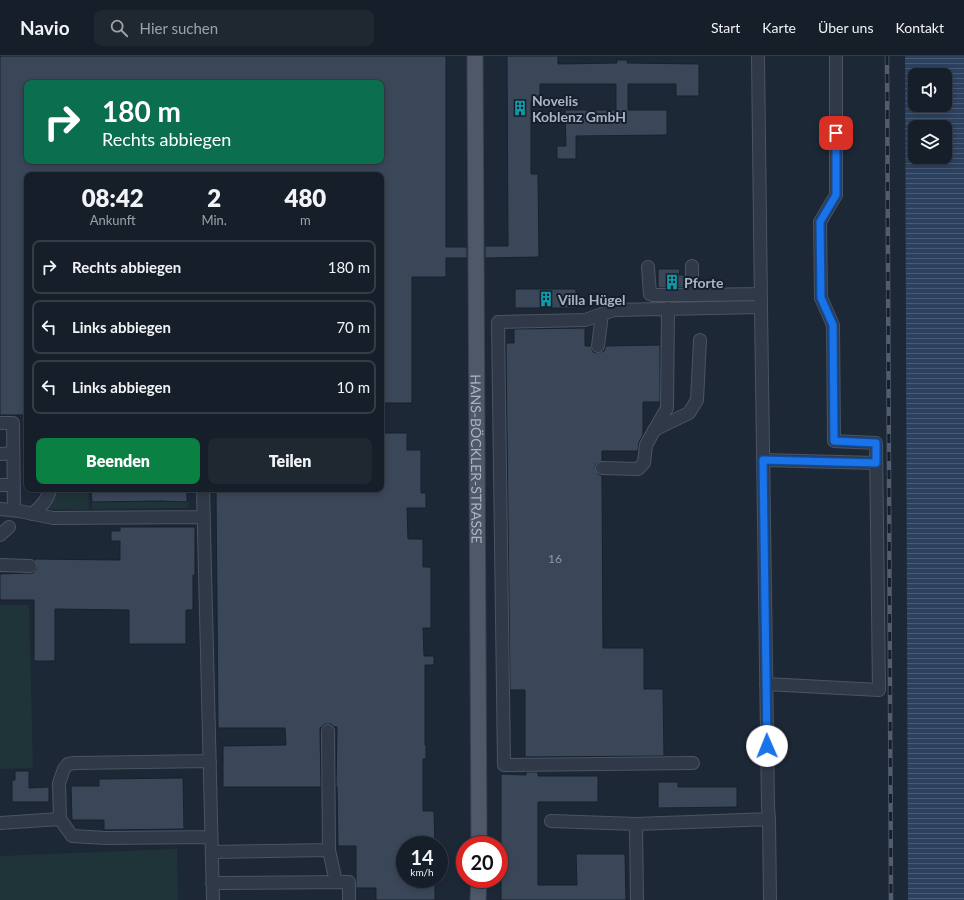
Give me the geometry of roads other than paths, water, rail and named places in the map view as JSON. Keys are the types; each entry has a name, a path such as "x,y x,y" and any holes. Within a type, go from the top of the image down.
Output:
{"main road":[{"name":"HANS-BÖCKLER-STRASSE","path":"472,56 475,74"},
{"name":"HANS-BÖCKLER-STRASSE","path":"475,56 479,836"},
{"path":"478,900 479,888"}],"lane":[{"path":"758,56 770,900"},
{"path":"766,684 879,690 876,443 834,441 833,325 821,298 820,222 836,195 836,56"},
{"path":"692,266 692,290 694,295"},
{"path":"648,267 650,294 653,295 761,294"},
{"path":"693,763 504,765 498,322 585,320 614,310 668,308 761,308"},
{"path":"602,468 638,469 644,463 646,445 667,408 668,308"},
{"path":"598,346 602,314"},
{"path":"654,430 689,413 697,400 700,340"},
{"path":"0,424 13,423 14,510"},
{"path":"0,454 13,453"},
{"path":"763,460 876,463"},
{"path":"0,486 14,485"},
{"path":"32,514 44,503 50,492"},
{"path":"203,492 213,900"},
{"path":"0,509 14,510 53,518 204,517"},
{"path":"0,565 30,566"},
{"path":"328,731 329,850 336,882"},
{"path":"210,761 68,764 64,769 59,783 60,819 72,836 106,838 211,837"},
{"path":"0,823 60,819"},
{"path":"552,821 636,824 769,819"},
{"path":"636,824 637,900"},
{"path":"212,852 329,850"},
{"path":"212,883 349,882 349,900"}],"water":[{"path":"905,56 964,56 964,900 908,900"}],"railway":[{"path":"887,56 891,900"}],"place":[{"name":"Novelis Koblenz GmbH","path":"520,108"},
{"name":"Pforte","path":"672,282"},
{"name":"Villa Hügel","path":"546,299"}]}
